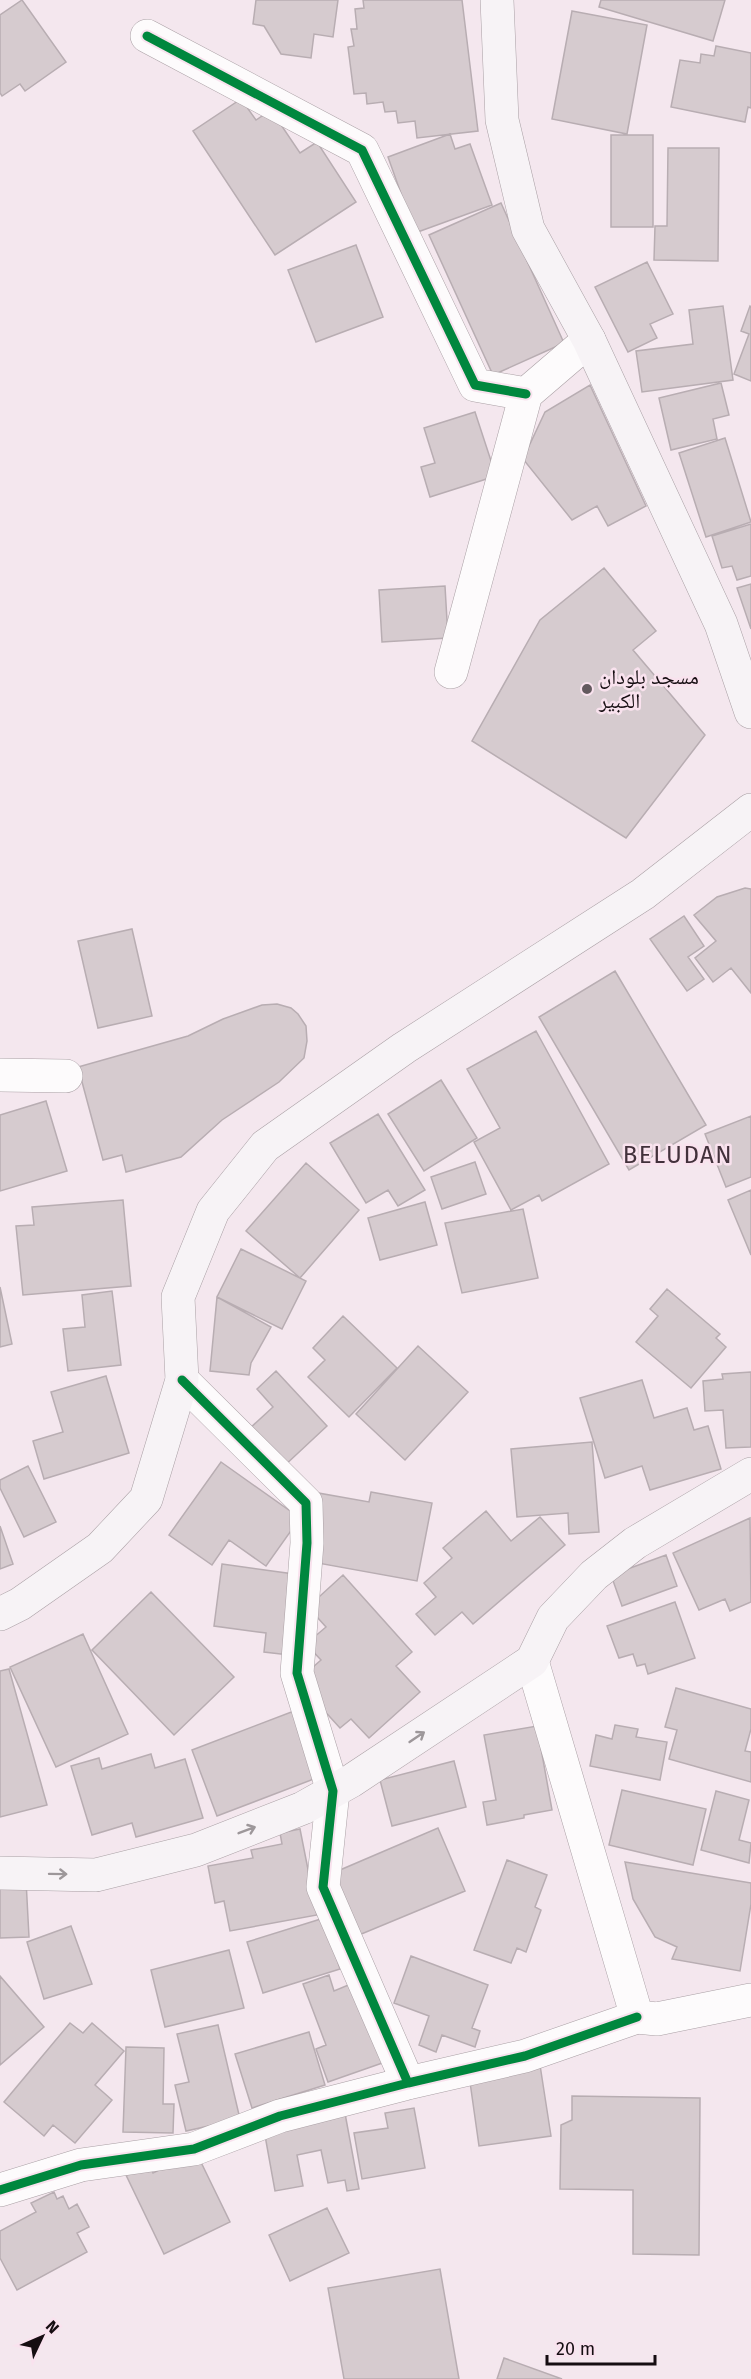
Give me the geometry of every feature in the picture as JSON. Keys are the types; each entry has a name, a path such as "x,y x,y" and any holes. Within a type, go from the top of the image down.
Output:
{"main road":[{"path":"496,0 502,120 528,229 589,340 721,624 751,712"},
{"path":"0,1614 20,1604 100,1548 146,1499 182,1380 178,1297 213,1211 265,1146 423,1036 643,894 751,810"},
{"path":"0,1873 96,1875 196,1850 303,1808 351,1781 532,1661 553,1618 594,1575 635,1543 751,1474"}],"street":[{"path":"147,36 362,150 475,385 526,394"},
{"path":"451,672 526,394 589,340"},
{"path":"0,1075 66,1076"},
{"path":"182,1380 306,1503 307,1543 297,1673 333,1791 323,1887 408,2083"},
{"path":"532,1661 637,2017"},
{"path":"0,2190 81,2165 194,2149 280,2116 525,2056 637,2017 657,2019 751,2000"}],"building":[{"path":"22,0 66,62 25,91 20,84 2,96 0,93 0,15"},
{"path":"256,0 338,0 333,37 314,34 311,58 281,54 264,26 253,24"},
{"path":"363,0 462,0 478,131 417,138 415,121 398,123 396,111 385,112 383,102 367,104 366,93 354,94 348,47 354,46 351,29 357,29 355,9 364,8"},
{"path":"601,0 725,0 713,41 599,7"},
{"path":"572,11 647,25 627,134 552,119"},
{"path":"716,46 751,53 751,108 748,107 745,122 671,107 680,60 700,63 701,54 714,56"},
{"path":"241,99 256,120 271,110 300,153 317,142 356,202 275,255 193,131"},
{"path":"450,134 455,149 470,144 492,205 415,233 388,157"},
{"path":"611,135 653,135 653,227 611,227"},
{"path":"668,148 719,148 718,261 654,260 655,226 667,226"},
{"path":"501,203 564,343 493,375 429,235"},
{"path":"356,245 383,317 316,342 288,270"},
{"path":"647,262 673,314 650,324 657,338 628,352 595,287"},
{"path":"723,306 733,380 642,392 636,351 693,344 689,310"},
{"path":"750,306 751,381 734,374 749,334 741,331"},
{"path":"721,383 729,415 713,419 717,439 671,450 659,398"},
{"path":"590,385 646,506 608,526 597,506 572,520 523,459 545,412"},
{"path":"475,412 496,476 430,497 421,467 435,463 424,428"},
{"path":"725,438 751,522 706,537 679,453"},
{"path":"751,524 751,576 737,580 732,566 722,568 712,536"},
{"path":"604,568 656,631 633,650 705,735 626,838 472,741 540,620"},
{"path":"751,584 751,629 737,588"},
{"path":"445,586 448,638 382,642 379,590"},
{"path":"745,888 751,889 751,993 731,968 713,982 695,958 716,941 694,915 717,897"},
{"path":"684,916 704,946 688,957 704,979 687,991 650,939"},
{"path":"132,929 152,1016 98,1028 78,941"},
{"path":"615,971 706,1125 629,1170 539,1017"},
{"path":"277,1004 291,1008 298,1014 306,1026 307,1041 304,1058 279,1082 222,1120 181,1157 126,1172 122,1155 103,1160 78,1067 188,1036 223,1019 262,1005"},
{"path":"536,1031 609,1164 542,1201 539,1195 511,1210 474,1142 500,1128 467,1069"},
{"path":"441,1080 477,1138 424,1171 388,1114"},
{"path":"46,1101 67,1171 0,1191 0,1115"},
{"path":"378,1114 425,1190 398,1206 388,1190 366,1203 330,1143"},
{"path":"751,1116 751,1177 726,1187 705,1134"},
{"path":"475,1162 486,1194 442,1209 431,1177"},
{"path":"306,1163 359,1210 300,1278 246,1231"},
{"path":"751,1190 751,1255 728,1200"},
{"path":"123,1200 131,1286 23,1295 16,1226 34,1225 32,1207"},
{"path":"425,1202 437,1245 380,1260 368,1218"},
{"path":"523,1209 538,1278 462,1293 445,1223"},
{"path":"241,1249 306,1281 282,1329 217,1297"},
{"path":"0,1287 12,1344 0,1347"},
{"path":"667,1289 720,1334 716,1338 726,1347 691,1388 636,1342 658,1316 650,1309"},
{"path":"112,1291 121,1365 68,1371 63,1329 85,1327 82,1295"},
{"path":"217,1297 271,1327 251,1363 249,1375 210,1371"},
{"path":"343,1316 397,1368 349,1417 308,1377 325,1360 313,1348"},
{"path":"418,1346 468,1392 405,1460 356,1414"},
{"path":"276,1371 327,1426 282,1468 248,1430 273,1407 257,1389"},
{"path":"751,1372 751,1447 726,1448 723,1410 705,1411 703,1381 723,1379 722,1374"},
{"path":"106,1376 129,1453 44,1479 33,1441 63,1432 51,1392"},
{"path":"642,1380 654,1418 687,1408 694,1430 708,1426 721,1469 650,1490 642,1466 605,1478 580,1398"},
{"path":"592,1442 599,1532 569,1534 568,1513 517,1517 511,1449"},
{"path":"221,1462 300,1518 266,1566 229,1540 212,1565 169,1535"},
{"path":"28,1466 56,1522 24,1537 0,1488 0,1480"},
{"path":"371,1492 432,1503 417,1581 312,1562 318,1493 369,1502"},
{"path":"486,1511 511,1541 540,1517 565,1545 473,1624 462,1612 435,1635 416,1614 436,1597 424,1583 452,1558 443,1548"},
{"path":"750,1518 751,1602 730,1611 725,1599 699,1610 673,1553"},
{"path":"0,1526 13,1564 0,1569"},
{"path":"666,1555 677,1586 622,1606 611,1575"},
{"path":"222,1564 301,1575 289,1655 264,1652 266,1633 214,1626"},
{"path":"343,1575 412,1652 396,1666 420,1692 369,1738 351,1719 340,1728 310,1695 304,1675 321,1660 306,1644 326,1627 308,1607"},
{"path":"151,1592 234,1677 174,1735 92,1650"},
{"path":"675,1602 695,1658 648,1674 645,1664 637,1666 633,1654 619,1658 607,1626"},
{"path":"83,1634 128,1734 56,1767 10,1667"},
{"path":"9,1669 47,1805 0,1817 0,1671"},
{"path":"676,1688 751,1709 751,1729 745,1751 751,1752 751,1782 669,1759 677,1730 665,1727"},
{"path":"294,1711 319,1777 217,1816 192,1750"},
{"path":"615,1725 638,1729 636,1737 667,1742 660,1780 590,1766 596,1735 612,1739"},
{"path":"537,1726 552,1810 487,1825 483,1802 496,1800 484,1735"},
{"path":"151,1754 155,1768 185,1759 203,1818 136,1837 132,1823 92,1835 71,1766 99,1758 102,1769"},
{"path":"454,1761 466,1807 392,1826 380,1780"},
{"path":"622,1790 706,1809 693,1865 609,1845"},
{"path":"716,1791 749,1800 739,1840 751,1843 749,1863 701,1850"},
{"path":"438,1828 465,1891 359,1935 333,1873"},
{"path":"300,1829 317,1915 230,1931 224,1901 215,1903 208,1866 253,1858 251,1850 282,1844 280,1833"},
{"path":"507,1860 547,1875 535,1907 541,1910 526,1952 517,1948 511,1963 474,1950"},
{"path":"625,1862 751,1883 751,1904 740,1971 672,1959 677,1947 655,1937 633,1899"},
{"path":"26,1880 29,1937 0,1938 0,1881"},
{"path":"324,1918 340,1969 263,1993 247,1942"},
{"path":"71,1926 92,1984 44,1999 27,1942"},
{"path":"229,1950 244,2008 165,2027 151,1970"},
{"path":"411,1956 488,1985 472,2028 480,2031 475,2047 442,2035 436,2052 419,2045 429,2016 394,2003"},
{"path":"329,1975 334,1991 358,1981 388,2061 328,2082 316,2049 326,2045 303,1984"},
{"path":"0,1976 44,2027 0,2065"},
{"path":"70,2023 83,2033 92,2023 124,2051 95,2085 112,2100 75,2143 53,2125 44,2136 4,2102"},
{"path":"218,2025 240,2119 186,2131 175,2085 189,2082 177,2034"},
{"path":"309,2032 325,2085 252,2108 235,2054"},
{"path":"126,2047 164,2048 163,2104 174,2104 173,2133 123,2132"},
{"path":"540,2065 551,2136 479,2146 469,2075"},
{"path":"572,2096 700,2098 699,2255 633,2254 633,2190 560,2189 561,2125 572,2120"},
{"path":"344,2108 359,2189 347,2191 345,2180 328,2183 321,2150 297,2155 303,2186 275,2191 264,2130"},
{"path":"414,2108 425,2168 362,2179 354,2133 388,2128 385,2113"},
{"path":"196,2152 230,2222 164,2254 126,2175 148,2163 153,2173"},
{"path":"54,2192 57,2199 63,2196 69,2209 77,2204 89,2227 77,2233 87,2252 17,2290 0,2258 0,2231 36,2212 31,2203"},
{"path":"327,2208 349,2253 290,2281 269,2235"},
{"path":"440,2269 459,2379 344,2379 328,2288"},
{"path":"504,2358 562,2379 497,2379"}],"cycle path":[{"path":"147,36 362,150 475,385 526,394"},
{"path":"182,1380 306,1503 307,1543 297,1673 333,1791 323,1887 408,2083"},
{"path":"0,2190 81,2165 194,2149 280,2116 525,2056 637,2017"}],"place":[{"name":"مسجد بلودان الكبير","path":"587,689"}],"district":[{"name":"BELUDAN","path":"678,1155"}]}
